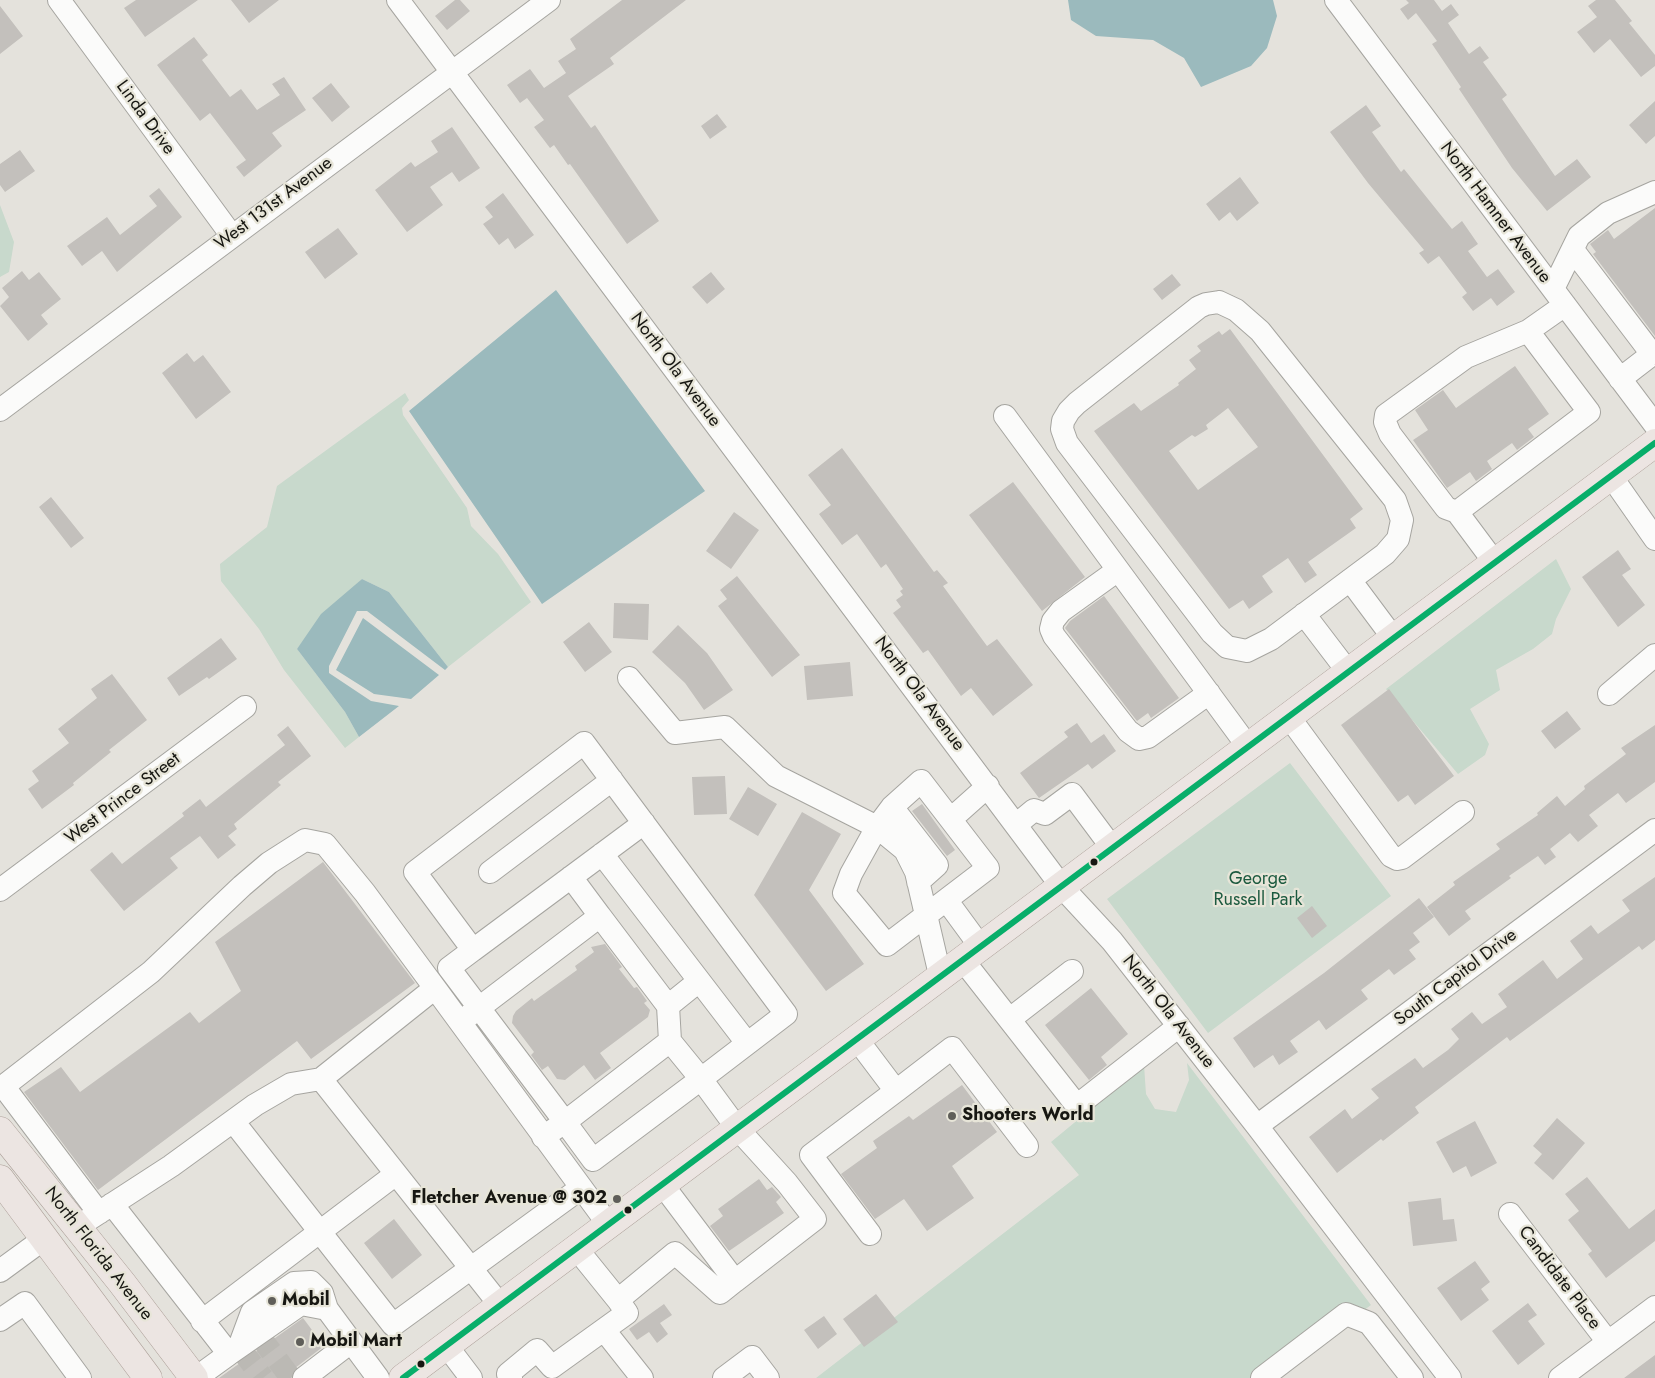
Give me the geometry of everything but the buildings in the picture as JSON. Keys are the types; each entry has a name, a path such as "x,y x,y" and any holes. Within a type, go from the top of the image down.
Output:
{"main road":[{"path":"403,1378 940,975 1249,748 1655,443"},
{"name":"North Florida Avenue","path":"0,1131 96,1215 216,1366"},
{"name":"North Florida Avenue","path":"0,1179 148,1378"}],"street":[{"name":"Linda Drive","path":"59,0 232,236"},
{"name":"North Ola Avenue","path":"398,0 1017,824 1062,887 1112,941 1257,1126 1450,1378"},
{"name":"West 131st Avenue","path":"0,410 549,0"},
{"name":"North Hamner Avenue","path":"1336,0 1655,425"},
{"path":"1495,563 1457,512 1446,508 1390,434 1385,422 1386,416 1466,357 1528,332 1559,297 1579,236 1608,213 1655,192"},
{"path":"1573,250 1654,353 1620,379"},
{"path":"1219,302 1226,304 1253,323 1395,500 1402,520 1398,539 1385,554 1304,614 1258,647 1247,651 1227,647 1206,625 1064,436 1063,421 1077,403 1206,304 1219,302"},
{"path":"1457,512 1589,412 1528,332"},
{"path":"1005,416 1249,748"},
{"path":"1611,476 1655,539"},
{"path":"1118,570 1061,611 1053,621 1051,629 1054,636 1128,731 1139,739 1148,737 1209,693"},
{"path":"1350,580 1394,639"},
{"path":"1304,614 1349,673"},
{"path":"1609,694 1655,655"},
{"path":"629,678 675,733 725,727 776,776 877,827 904,850 918,882 940,975"},
{"name":"West Prince Street","path":"0,890 245,707"},
{"path":"1289,717 1391,856 1397,859 1402,858 1463,812"},
{"path":"473,950 415,872 584,743 612,780 644,823 786,1014 593,1160 449,968 644,823"},
{"path":"490,872 612,780"},
{"path":"921,781 988,868 887,945 844,894 851,874 877,827 892,807 921,781"},
{"path":"951,819 988,786"},
{"path":"1017,824 1034,810 1045,814 1072,794 1113,849"},
{"path":"892,807 937,865 952,897 971,953 1010,1019 1074,1102 1083,1101 1179,1026"},
{"name":"South Capitol Drive","path":"1257,1126 1655,830"},
{"path":"378,1378 327,1309 301,1304 216,1366 202,1321 96,1215 2,1088 151,972 269,863 305,840 325,844 365,892 608,1224"},
{"path":"602,854 747,1043"},
{"path":"918,882 937,865"},
{"path":"571,877 668,1006 670,1040 737,1128 787,1183 815,1219 720,1292 675,1253 618,1300"},
{"path":"460,1022 600,916"},
{"path":"1010,1019 1072,971"},
{"path":"668,1006 699,981"},
{"path":"96,1215 171,1166 233,1121 291,1084 321,1079 435,988"},
{"path":"856,1038 896,1091"},
{"path":"544,1138 670,1040"},
{"path":"870,1234 811,1155 952,1048 1027,1146"},
{"path":"321,1079 500,1306"},
{"path":"233,1121 393,1324 581,1188"},
{"path":"202,1321 396,1174"},
{"path":"662,1184 735,1281"},
{"name":"Candidate Place","path":"1510,1214 1608,1342"},
{"path":"0,1271 45,1238"},
{"path":"507,1377 537,1350 552,1367 626,1313 618,1300 576,1248"},
{"path":"0,1320 25,1303 80,1378"},
{"path":"1560,1378 1655,1307"},
{"path":"1262,1378 1346,1314 1369,1323 1412,1378"},
{"path":"604,1330 642,1378"},
{"path":"304,1378 351,1342"},
{"path":"446,1345 471,1378"},
{"path":"724,1378 752,1357 768,1378"}],"green space":[{"path":"0,205 14,242 9,272 0,277"},
{"path":"405,393 409,400 402,408 403,415 467,508 471,526 498,554 531,602 448,667 389,592 362,579 297,649 345,712 359,737 345,748 284,670 259,629 221,581 220,564 267,527 277,486"},
{"path":"1556,559 1571,589 1556,619 1552,634 1533,649 1496,670 1500,690 1470,709 1489,744 1485,755 1458,774 1386,689"},
{"name":"George Russell Park","path":"1290,763 1391,896 1208,1033 1107,899"},
{"path":"1187,1063 1371,1305 1272,1378 816,1378 1079,1175 1051,1142 1144,1065 1146,1094 1155,1109 1176,1112 1189,1080"}],"water":[{"path":"1068,0 1273,0 1277,16 1267,48 1251,66 1201,87 1184,58 1153,40 1096,36 1071,20"},
{"path":"556,290 705,491 542,604 409,411"},
{"path":"362,579 389,592 448,667 445,670 367,611 357,611 329,666 329,673 371,701 399,706 359,737 345,712 297,649 321,614"},
{"path":"363,618 439,675 411,699 374,694 336,670"}],"tunnel":[{"path":"258,1334 291,1378"},
{"path":"239,1347 263,1378"}],"transit line":[{"path":"403,1378 1655,443"}],"place":[{"name":"Shooters World","path":"952,1116"},
{"name":"Fletcher Avenue @ 302","path":"617,1199"},
{"name":"Mobil","path":"272,1301"},
{"name":"Mobil Mart","path":"300,1342"}]}
